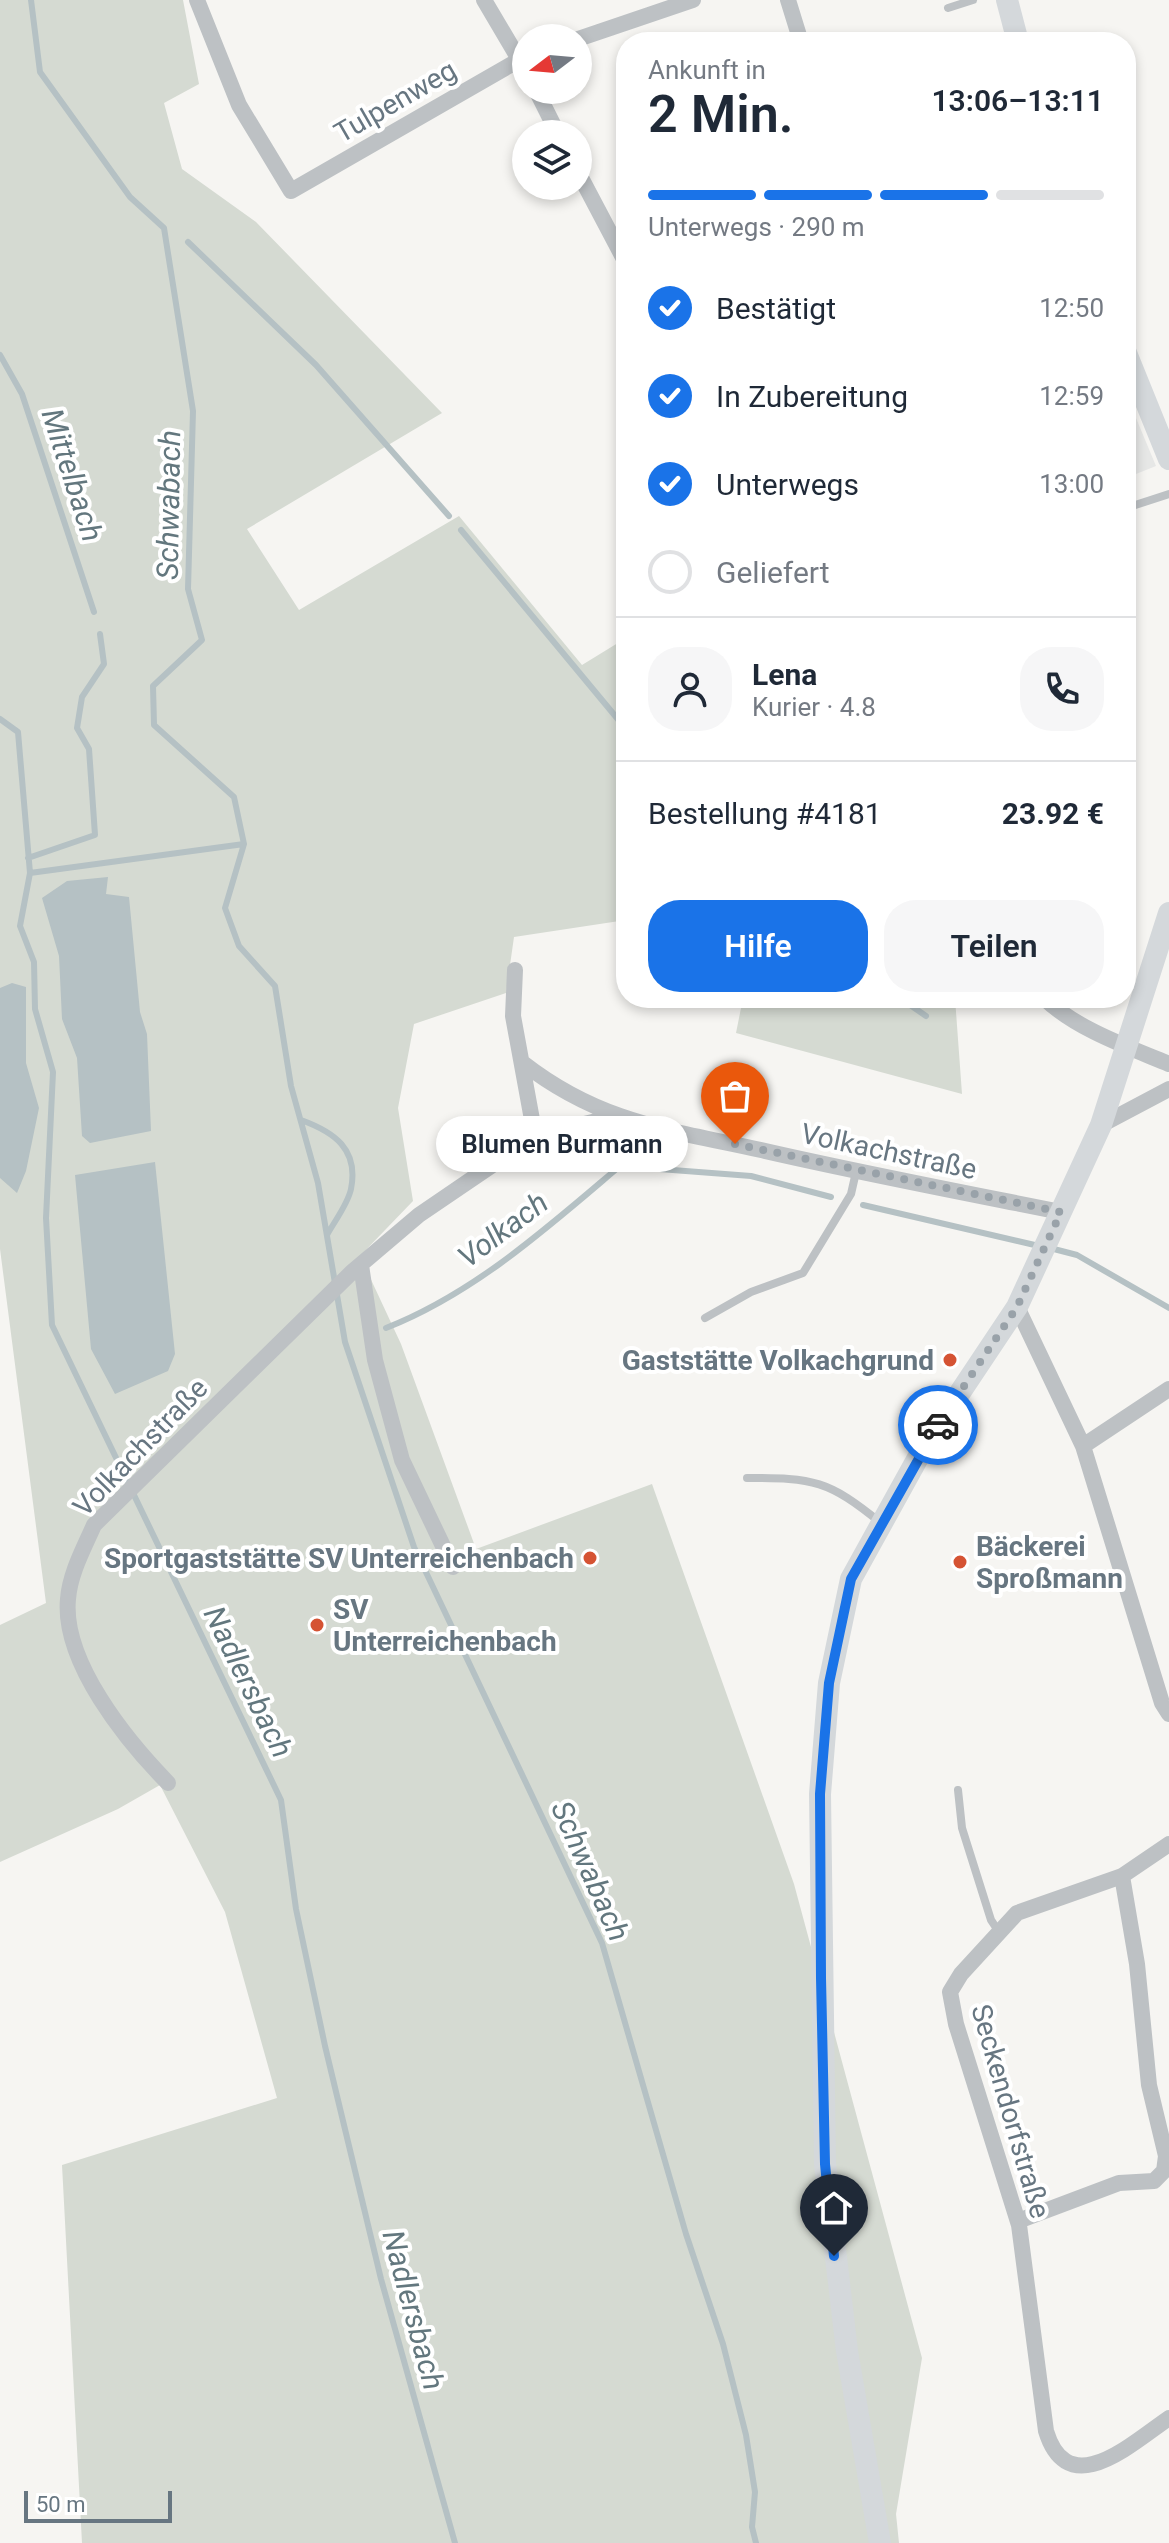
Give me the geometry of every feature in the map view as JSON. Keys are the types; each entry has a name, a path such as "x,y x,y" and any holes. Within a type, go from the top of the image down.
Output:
{"main road":[{"path":"1007,0 1015,32"},
{"path":"1136,376 1168,451"},
{"path":"880,2543 837,2286 825,2164 820,1794 829,1683 851,1579 925,1445 1017,1307 1101,1125 1124,1045 1169,913"}],"street":[{"name":"Tulpenweg","path":"197,0 239,105 291,191 512,69"},
{"path":"484,0 512,43"},
{"path":"592,34 693,0"},
{"path":"788,0 798,32"},
{"path":"592,199 616,244"},
{"path":"515,970 513,1016 535,1136"},
{"path":"1055,1008 1124,1045 1169,1064"},
{"name":"Volkachstraße","path":"523,1063 559,1092 613,1117 1058,1217"},
{"path":"1101,1125 1169,1089"},
{"name":"Volkachstraße","path":"168,1783 140,1755 96,1690 72,1636 67,1600 75,1567 94,1525 357,1268 419,1215 535,1136 613,1117"},
{"path":"357,1268 375,1360 402,1460 453,1567"},
{"path":"1017,1307 1033,1334 1083,1446 1162,1703 1169,1714"},
{"path":"1083,1446 1169,1389"},
{"name":"Seckendorfstraße","path":"1169,1844 1122,1876 1017,1913 961,1974 950,1992 956,2024 1018,2221 1046,2431 1052,2451 1063,2462 1081,2467 1100,2462 1169,2418"},
{"path":"1018,2221 1119,2183 1154,2181 1164,2171 1166,2156 1149,2085 1137,1964 1122,1876"}],"lane":[{"path":"948,8 973,0"},
{"path":"1136,505 1169,494"},
{"path":"705,1318 751,1292 803,1273 851,1194 856,1172"},
{"path":"747,1478 805,1478 847,1495 881,1523"},
{"path":"958,1790 962,1828 991,1920 999,1933"}],"shaded area":[{"path":"0,0 183,0 199,84 164,103 182,169 256,222 442,413 247,529 299,610 459,516 582,665 616,644 616,922 514,937 506,993 414,1024 398,1108 413,1201 360,1256 401,1344 476,1549 652,1484 794,1884 922,2358 896,2514 899,2543 82,2543 62,2165 277,2098 225,1912 160,1785 118,1809 0,1862 0,1625 46,1603 0,1249"},
{"path":"1136,418 1156,466 1136,474"},
{"path":"108,877 106,894 129,897 140,1012 147,1034 151,1131 90,1143 82,1136 77,1058 62,1019 59,956 42,898 67,881"},
{"path":"12,983 26,987 26,1063 39,1108 26,1171 17,1193 0,1178 0,988"},
{"path":"741,1008 956,1008 962,1094 736,1033"},
{"path":"155,1162 175,1354 168,1371 115,1394 91,1349 75,1175"}],"waterway":[{"name":"Schwabach","path":"31,0 40,72 130,197 164,228 193,411 188,589 202,640 153,686 154,725 234,797 244,844 225,908 239,946 275,986 291,1086 318,1183 345,1342 414,1547 602,1943 686,2234 723,2344 746,2435 755,2492 752,2527 756,2543"},
{"path":"188,242 316,365 449,516"},
{"name":"Mittelbach","path":"0,355 22,394 94,612"},
{"path":"461,530 616,717"},
{"name":"Mittelbach","path":"28,858 95,835 89,749 77,728 82,697 104,664 100,634"},
{"name":"Nadlersbach","path":"0,719 18,732 30,873 20,926 34,962 35,1009 53,1072 46,1218 52,1325 281,1800 296,1909 325,2046 381,2279 455,2543"},
{"path":"30,873 244,844"},
{"path":"914,1008 926,1016"},
{"name":"Schwabach","path":"301,1120 333,1137 341,1144 351,1163 351,1189 327,1235"},
{"name":"Volkach","path":"386,1328 450,1296 509,1257 620,1166 751,1176 831,1197"},
{"name":"Volkach","path":"863,1205 1039,1246"},
{"name":"Volkach","path":"1050,1248 1077,1255 1169,1308"}],"way so far":[{"path":"735,1144 856,1172 1061,1212 1017,1307 938,1425"}],"place":[{"name":"Blumen Burmann","path":"735,1144"},
{"name":"Gaststätte Volkachgrund","path":"950,1360"},
{"name":"Sportgaststätte SV Unterreichenbach","path":"590,1558"},
{"name":"Bäckerei Sproßmann","path":"960,1562"},
{"name":"SV Unterreichenbach","path":"317,1625"}],"route":[{"path":"834,2256 825,2164 821,1978 820,1794 829,1683 851,1579 938,1425"}]}
